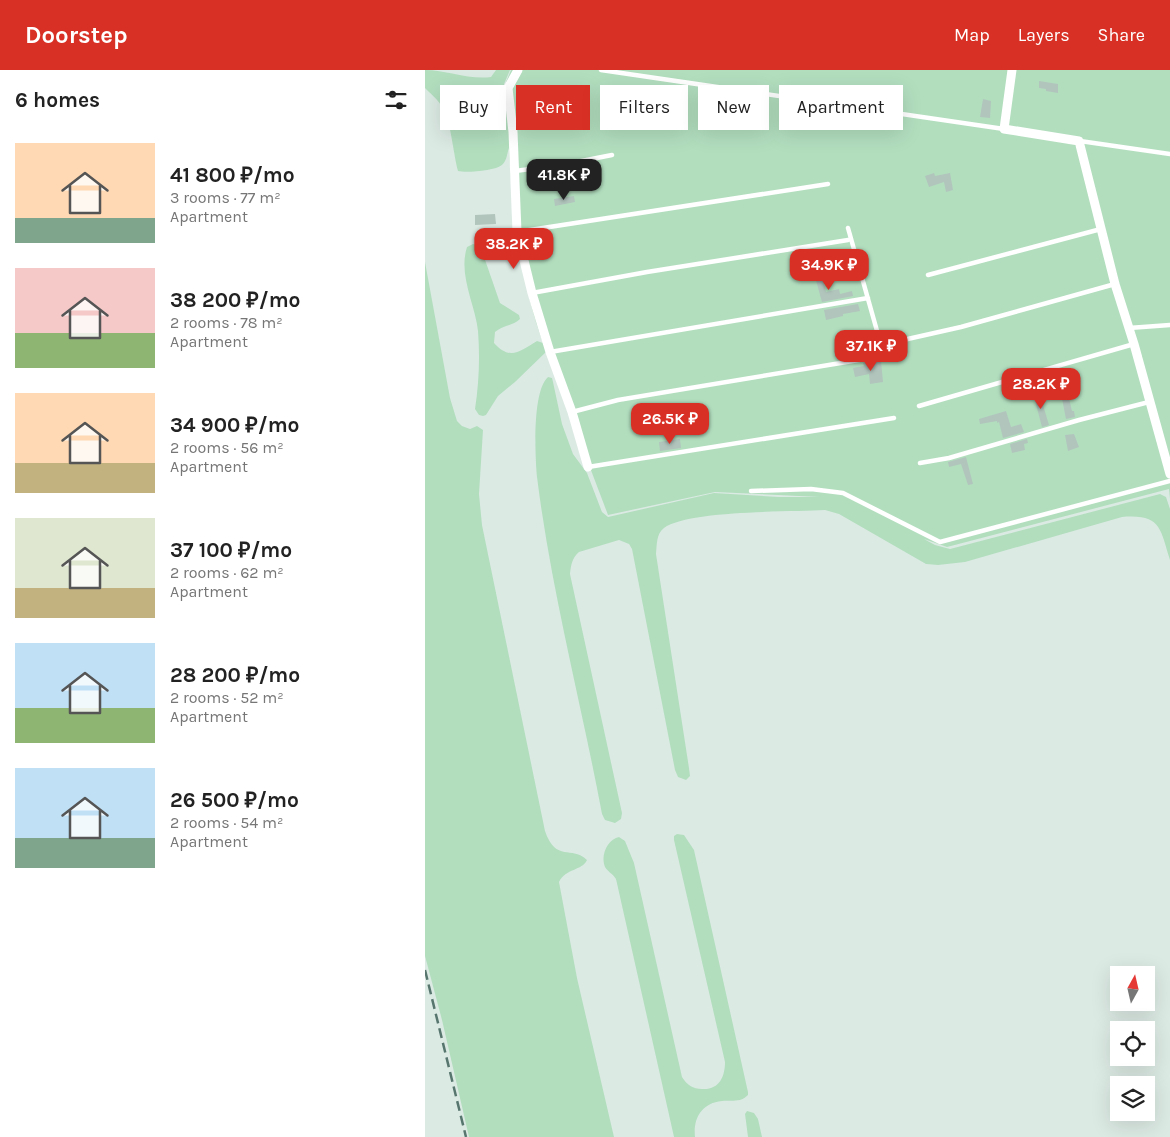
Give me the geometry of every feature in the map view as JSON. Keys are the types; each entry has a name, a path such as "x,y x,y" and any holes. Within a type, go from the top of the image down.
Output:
{"street":[{"path":"518,70 507,88 513,132 517,232 532,293 550,352 572,412 588,467"},
{"path":"1012,70 1004,129 1079,141 1115,284 1134,344 1149,402 1168,456 1170,474"}],"lane":[{"path":"601,70 1004,129"},
{"path":"1079,141 1170,154"},
{"path":"515,171 561,165 612,155"},
{"path":"517,232 828,184"},
{"path":"848,228 881,345 961,327 1115,284"},
{"path":"928,275 1101,229"},
{"path":"532,293 647,272 848,240"},
{"path":"550,352 868,298"},
{"path":"1129,328 1170,325"},
{"path":"919,406 1134,344"},
{"path":"572,412 619,400 877,357"},
{"path":"919,463 949,458 1079,420 1149,402"},
{"path":"588,467 894,418"},
{"path":"751,491 811,489 843,493 940,542 1170,480"}],"green space":[{"path":"425,70 483,78 491,77 496,70 510,70 504,85 440,85 440,104 425,88"},
{"path":"511,70 1170,70 1170,499 1169,489 947,547 924,539 935,545 950,549 1160,494 1166,497 1170,509 1170,560 1164,539 1157,525 1145,518 1135,517 1122,517 965,562 938,565 926,564 839,514 825,510 716,515 676,522 661,530 657,540 656,554 689,768 690,776 686,780 678,777 675,770 632,549 629,544 619,540 579,552 572,562 570,574 622,813 621,819 615,823 605,820 602,814 558,604 537,477 536,424 539,396 543,384 548,377 552,378 562,424 573,454 587,473 602,512 608,517 714,493 779,497 819,497 715,492 608,515 546,352 498,396 486,415 479,415 475,409 479,370 478,331 466,279 465,258 467,247 473,244 477,245 482,251 500,303 519,315 520,319 495,332 494,343 505,352 515,353 537,341 543,343 535,320 523,271 512,197 509,148 505,161 498,167 480,171 458,171 450,130 506,130 506,82"},
{"path":"425,262 450,398 457,421 462,426 470,429 477,426 483,430 479,494 482,525 545,831 554,847 576,854 587,860 585,864 562,877 559,882 577,978 614,1137 469,1137 425,956"},
{"path":"677,834 684,835 694,850 748,1092 748,1095 742,1099 715,1102 704,1108 697,1118 695,1137 674,1137 616,879 606,868 604,862 604,853 611,841 619,837 625,841 634,863 682,1077 693,1087 708,1089 720,1082 724,1073 725,1062 674,840 674,836"},
{"path":"747,1111 754,1113 758,1119 762,1137 748,1137 745,1114"}],"building":[{"path":"1039,81 1058,84 1058,93 1039,88"},
{"path":"983,99 991,101 990,118 980,117"},
{"path":"934,173 935,176 950,173 953,190 946,192 944,182 929,187 925,176"},
{"path":"574,196 575,202 555,206 554,199"},
{"path":"495,214 496,224 475,225 475,215"},
{"path":"821,272 826,292 839,289 840,294 852,291 853,296 822,302 814,273"},
{"path":"858,304 860,311 826,320 824,310"},
{"path":"881,361 883,382 870,384 869,374 855,377 853,368 864,366 863,363"},
{"path":"1066,386 1075,417 1066,419 1060,388"},
{"path":"1039,392 1049,425 1042,427 1033,393"},
{"path":"1006,411 1011,427 1021,424 1024,432 1003,438 999,422 980,424 979,419"},
{"path":"1074,434 1079,447 1068,451 1065,435"},
{"path":"680,439 681,448 660,451 659,442"},
{"path":"1027,439 1028,443 1024,444 1025,450 1012,453 1010,444"},
{"path":"966,457 973,484 968,485 961,464 949,467 948,462"}],"railway":[{"path":"425,970 466,1137"}]}
